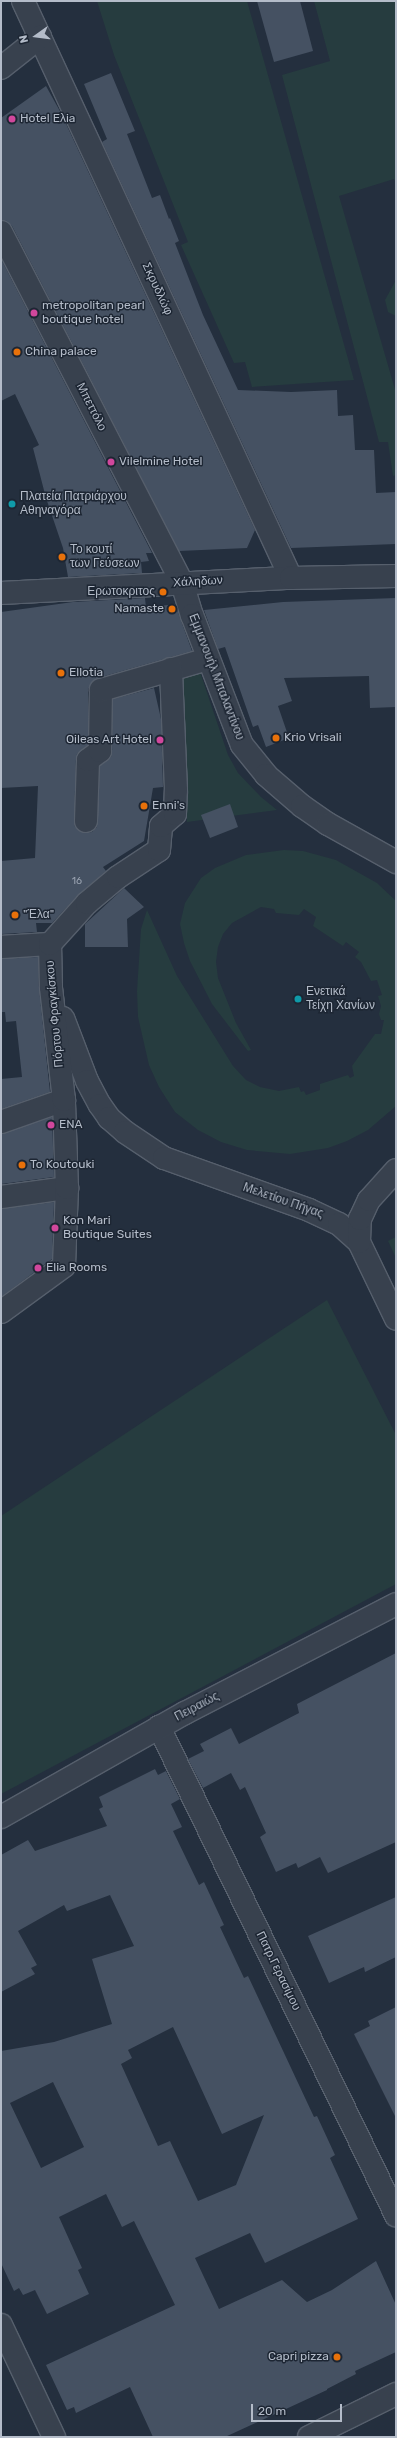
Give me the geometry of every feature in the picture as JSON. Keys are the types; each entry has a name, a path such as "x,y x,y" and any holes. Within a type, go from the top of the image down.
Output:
{"street":[{"name":"Σκρυδλώφ","path":"23,1 291,578"},
{"path":"1,68 40,37"},
{"name":"Μπεττόλο","path":"1,232 182,583"},
{"name":"Χάληδων","path":"1,593 291,578 396,576"},
{"name":"Εμμανουήλ Μπαλαντίνου","path":"182,583 208,658 242,745 266,775 294,800 328,824 396,862"},
{"path":"86,821 88,760 100,751 101,690 208,658"},
{"name":"Πόρτου Φραγκίσκου","path":"1,1312 64,1266 67,1188 64,1100 51,987 50,944 98,894 118,877 159,850 160,826 175,814 176,790 171,669"},
{"path":"1,947 50,944"},
{"name":"Μελετίου Πήγας","path":"51,987 87,1081 105,1112 125,1132 164,1158 327,1217 339,1224 359,1242 396,1319"},
{"path":"1,1122 64,1100"},
{"path":"359,1242 360,1219 369,1200 396,1170"},
{"path":"1,1197 67,1188"},
{"name":"Πειραιώς","path":"1,1817 159,1727 396,1604"},
{"name":"Πατρ.Γερασίμου","path":"159,1727 396,2215"},
{"path":"1,2325 54,2437"},
{"path":"309,2437 396,2394"}],"green space":[{"path":"97,1 247,1 354,380 252,387 245,362 234,363 181,245 188,242 114,55"},
{"path":"314,1 396,1 396,183 394,179 339,196 396,393 396,475 393,476 388,442 379,442 282,75 330,61"},
{"path":"396,280 396,316 388,312 385,300"},
{"path":"199,669 228,755 238,773 261,797 277,810 187,822 178,676"},
{"path":"284,850 303,851 336,860 377,883 396,901 396,1106 368,1130 347,1141 328,1148 290,1154 247,1150 221,1142 198,1130 175,1112 159,1087 149,1065 138,1017 137,991 141,929 147,910 177,976 233,1066 246,1080 260,1087 279,1091 299,1087 301,1092 304,1091 306,1095 320,1090 320,1084 348,1075 350,1078 354,1076 352,1066 375,1034 381,1034 384,1020 381,1020 379,1014 381,1006 378,996 382,995 377,980 371,981 361,962 355,957 359,952 346,942 343,946 313,926 316,917 304,909 299,915 276,913 274,909 261,907 232,923 223,934 218,947 216,962 218,978 236,1023 251,1050 248,1051 212,1004 190,961 184,943 180,924 185,903 201,878 215,868 246,855"},
{"path":"396,1237 396,1258 388,1241"},
{"path":"327,1300 396,1435 396,1584 1,1794 1,1516"}],"building":[{"path":"257,1 300,1 313,51 274,62"},
{"path":"111,73 135,131 127,134 152,198 160,195 179,241 175,243 203,315 238,390 291,392 337,390 338,416 353,415 355,450 374,450 376,493 396,492 396,544 291,548 102,142 107,139 84,84"},
{"path":"46,86 61,113 255,530 247,548 179,551 12,226 7,221 1,220 1,118"},
{"path":"1,259 152,553 146,553 149,561 141,562 142,573 68,577 63,548 46,498 33,448 39,445 15,394 1,401"},
{"path":"145,598 146,608 175,604 192,651 98,678 91,683 88,690 88,745 77,754 76,759 74,821 75,827 85,833 92,832 97,827 100,766 111,757 112,751 113,699 154,688 161,719 163,787 153,788 144,841 103,867 106,871 78,895 52,923 36,923 37,932 1,934 1,861 35,858 38,786 1,788 1,612 73,602"},
{"path":"396,598 396,707 370,708 369,676 284,678 292,701 278,706 289,738 266,747 258,725 253,727 225,647 218,649 204,610 283,602"},
{"path":"230,804 238,827 210,838 201,815"},
{"path":"124,888 144,907 127,919 128,947 85,947 85,924"},
{"path":"38,957 39,988 50,1092 1,1109 1,1079 22,1077 16,1021 6,1022 5,1012 1,1012 1,959"},
{"path":"52,1117 54,1177 1,1184 1,1134"},
{"path":"54,1202 52,1259 1,1297 1,1209"},
{"path":"396,1653 396,1842 328,1873 320,1857 298,1868 296,1863 276,1872 260,1837 266,1833 245,1787 240,1790 231,1773 203,1788 188,1759 204,1751 200,1744 231,1728 239,1744 299,1713 297,1704"},
{"path":"155,1769 158,1775 166,1771 180,1799 171,1804 182,1827 173,1831 199,1885 204,1882 224,1925 220,1927 244,1978 248,1976 314,2117 317,2116 335,2155 330,2158 358,2219 265,2263 250,2233 195,2258 219,2309 282,2280 307,2302 332,2290 376,2261 396,2305 396,2352 355,2371 356,2374 327,2390 225,2437 153,2437 130,2387 76,2413 74,2407 67,2410 46,2365 175,2305 134,2221 122,2227 106,2194 59,2217 82,2268 78,2270 89,2294 47,2314 35,2290 23,2295 19,2288 14,2291 1,2263 1,2051 54,2042 112,2024 92,1959 134,1946 110,1895 67,1911 64,1905 18,1931 37,1965 31,1968 35,1974 1,1992 1,1855 28,1840 35,1851 107,1826 99,1809 103,1807 99,1797","holes":["173,2027 222,2134 264,2115 236,2185 198,2201 170,2141 158,2146 121,2064 132,2058 128,2050","53,2082 84,2147 41,2168 10,2103"]},
{"path":"396,1897 396,1957 365,1972 364,1967 329,1983 308,1936"},
{"path":"396,2007 396,2118 354,2034 370,2026 368,2021"}],"place":[{"name":"Hotel Eλia","path":"12,119"},
{"name":"metropolitan pearl boutique hotel","path":"34,313"},
{"name":"China palace","path":"17,352"},
{"name":"Vilelmine Hotel","path":"111,462"},
{"name":"Πλατεία Πατριάρχου Αθηναγόρα","path":"12,504"},
{"name":"Το κουτί των Γεύσεων","path":"62,557"},
{"name":"Ερωτοκριτος","path":"163,592"},
{"name":"Namaste","path":"172,609"},
{"name":"Ellotia","path":"61,673"},
{"name":"Krio Vrisali","path":"276,738"},
{"name":"Oileas Art Hotel","path":"160,740"},
{"name":"Enni's","path":"144,806"},
{"name":"\"Έλα\"","path":"15,915"},
{"name":"Ενετικά Τείχη Χανίων","path":"298,999"},
{"name":"ENA","path":"51,1125"},
{"name":"To Koutouki","path":"22,1165"},
{"name":"Kon Mari Boutique Suites","path":"55,1228"},
{"name":"Elia Rooms","path":"38,1268"},
{"name":"Capri pizza","path":"337,2357"}]}
